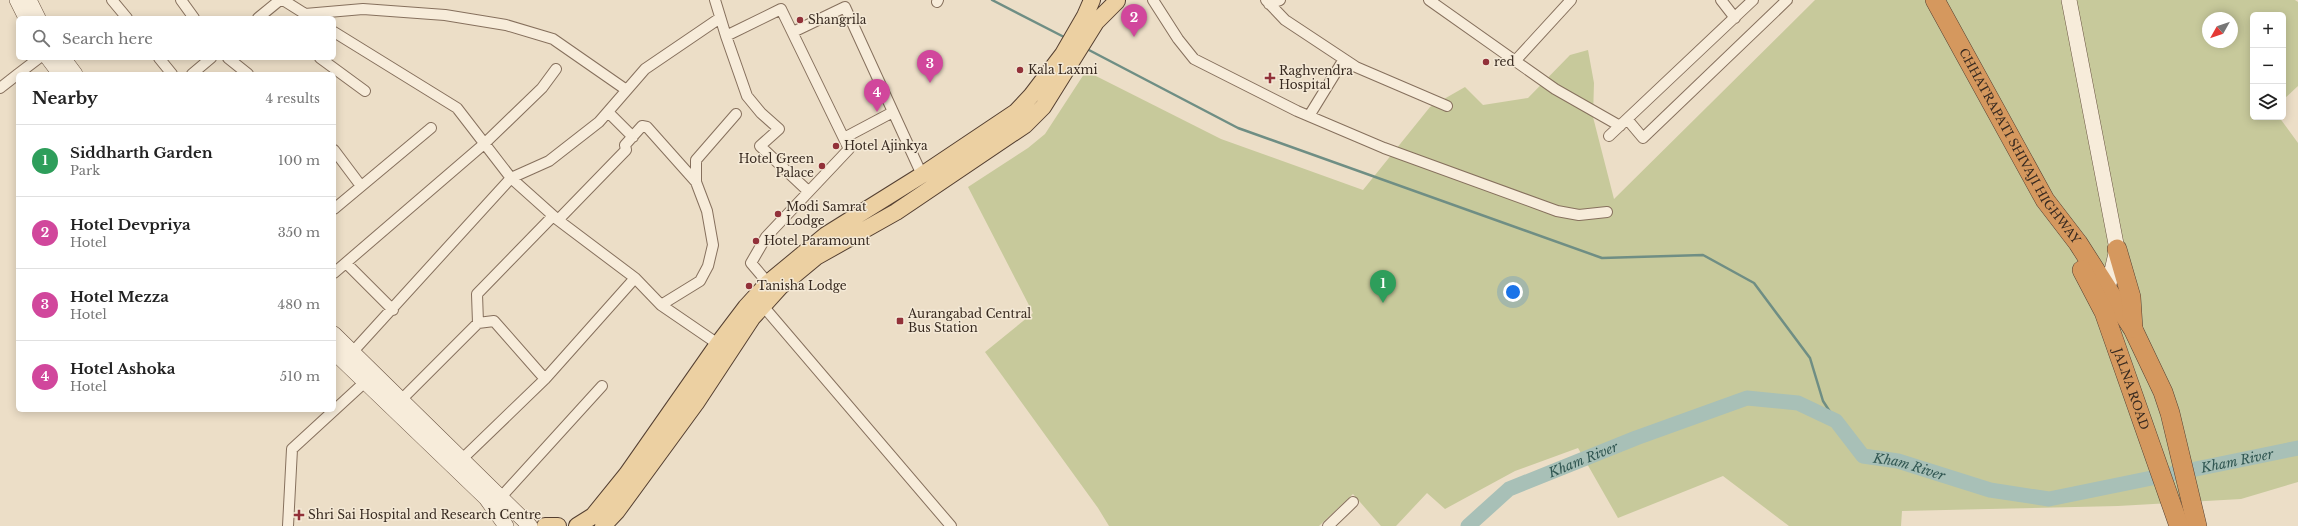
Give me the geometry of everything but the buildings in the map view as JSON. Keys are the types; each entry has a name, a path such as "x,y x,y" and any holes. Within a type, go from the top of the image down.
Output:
{"highway":[{"name":"CHHATRAPATI SHIVAJI HIGHWAY","path":"1923,0 2017,172 2082,269 2104,312"},
{"name":"CHHATRAPATI SHIVAJI HIGHWAY","path":"1935,0 2045,200 2078,243 2133,329 2163,392 2170,413 2197,526"},
{"path":"2117,249 2132,297 2133,329"},
{"name":"JALNA ROAD","path":"2104,312 2179,526"}],"main road":[{"path":"609,523 696,403 752,318 781,286 816,257 896,212 1026,125 1043,107 1068,57 1090,19 1092,0"},
{"path":"1100,0 1108,3 1117,0"},
{"path":"1090,19 1117,0"},
{"path":"577,526 593,516 627,474 718,344 746,307 768,282 826,235 922,175 1016,112 1068,57"},
{"path":"545,526 558,526"}],"street":[{"path":"17,0 25,16"},
{"path":"29,0 37,16"},
{"path":"112,0 125,16"},
{"path":"181,0 193,16"},
{"path":"263,16 280,0"},
{"path":"283,0 308,16 363,9 445,15 506,25 553,39 625,89"},
{"path":"715,0 747,96 761,113 779,129 760,146 808,191"},
{"path":"1153,0 1178,39 1194,59 1310,116 1384,148 1557,211 1579,214 1607,212"},
{"path":"1267,2 1280,0"},
{"path":"1429,0 1555,89 1624,122 1643,138 1787,0"},
{"path":"1516,60 1571,0"},
{"path":"1721,0 1735,18"},
{"path":"1609,136 1753,0"},
{"path":"2069,0 2117,249"},
{"path":"1267,2 1284,20 1356,67 1447,106"},
{"path":"793,32 845,7 922,175"},
{"path":"726,36 781,9 849,149 766,236 751,263 768,282"},
{"path":"344,355 393,310 511,178 549,161 608,112 625,89 645,69 720,18"},
{"path":"336,33 457,108 511,178 556,218 635,278 661,305 718,344"},
{"path":"1310,116 1344,59"},
{"path":"21,72 36,60"},
{"path":"50,60 58,72"},
{"path":"64,60 74,72"},
{"path":"161,60 170,72"},
{"path":"194,72 209,60"},
{"path":"230,60 246,72"},
{"path":"323,60 365,91"},
{"path":"336,271 484,144 542,88 556,69"},
{"path":"0,88 16,76"},
{"path":"608,112 633,137"},
{"path":"844,138 893,112"},
{"path":"661,305 700,281 708,266 713,245 707,211 696,182 696,160 736,114"},
{"path":"478,323 477,294 626,150 625,145 642,126 647,127 696,182"},
{"path":"336,207 430,128"},
{"path":"336,153 361,186"},
{"name":"JALNA ROAD","path":"2104,312 2117,249"},
{"path":"346,263 393,310"},
{"path":"458,463 545,379 635,278"},
{"path":"763,306 952,526"},
{"path":"401,400 478,323 494,321 545,379"},
{"path":"336,338 344,355 365,382 458,463 501,497 530,526"},
{"path":"344,355 401,400 458,463 506,526"},
{"path":"336,409 365,382"},
{"path":"501,497 602,386"},
{"path":"288,526 292,449 332,412"},
{"path":"1328,526 1353,502"}],"green space":[{"path":"1815,0 2295,0 2298,2 2298,86 2286,97 2286,12 2250,12 2250,120 2281,120 2298,143 2298,482 2241,499 2118,506 1902,511 1901,526 1789,526 1723,476 1618,518 1578,448 1515,471 1445,509 1427,493 1396,526 1381,526 1353,494 1319,526 1109,526 1098,508 985,352 1033,313 968,187 1028,148 1045,134 1086,71 1221,139 1363,190 1430,107 1465,87 1483,105 1528,98 1570,55 1588,50 1594,83 1593,117 1614,199"}],"waterway":[{"path":"992,0 1066,38"},
{"path":"1087,49 1238,128 1602,258 1703,255 1754,283 1810,358 1823,401 1836,421"},
{"name":"Kham River","path":"1468,526 1509,489 1636,438 1747,398 1798,403 1836,421 1863,456 1898,461 1990,490 2049,499 2298,448"}],"place":[{"name":"Shangrila","path":"800,20"},
{"name":"Hotel Devpriya","path":"1134,37"},
{"name":"red","path":"1486,62"},
{"name":"Kala Laxmi","path":"1020,70"},
{"name":"Raghvendra Hospital","path":"1270,78"},
{"name":"Hotel Mezza","path":"930,83"},
{"name":"Hotel Ashoka","path":"877,112"},
{"name":"Hotel Ajinkya","path":"836,146"},
{"name":"Hotel Green Palace","path":"822,166"},
{"name":"Modi Samrat Lodge","path":"778,214"},
{"name":"Hotel Paramount","path":"756,241"},
{"name":"Tanisha Lodge","path":"749,286"},
{"name":"Siddharth Garden","path":"1383,303"},
{"name":"Aurangabad Central Bus Station","path":"900,321"},
{"name":"Shri Sai Hospital and Research Centre","path":"299,515"}]}
